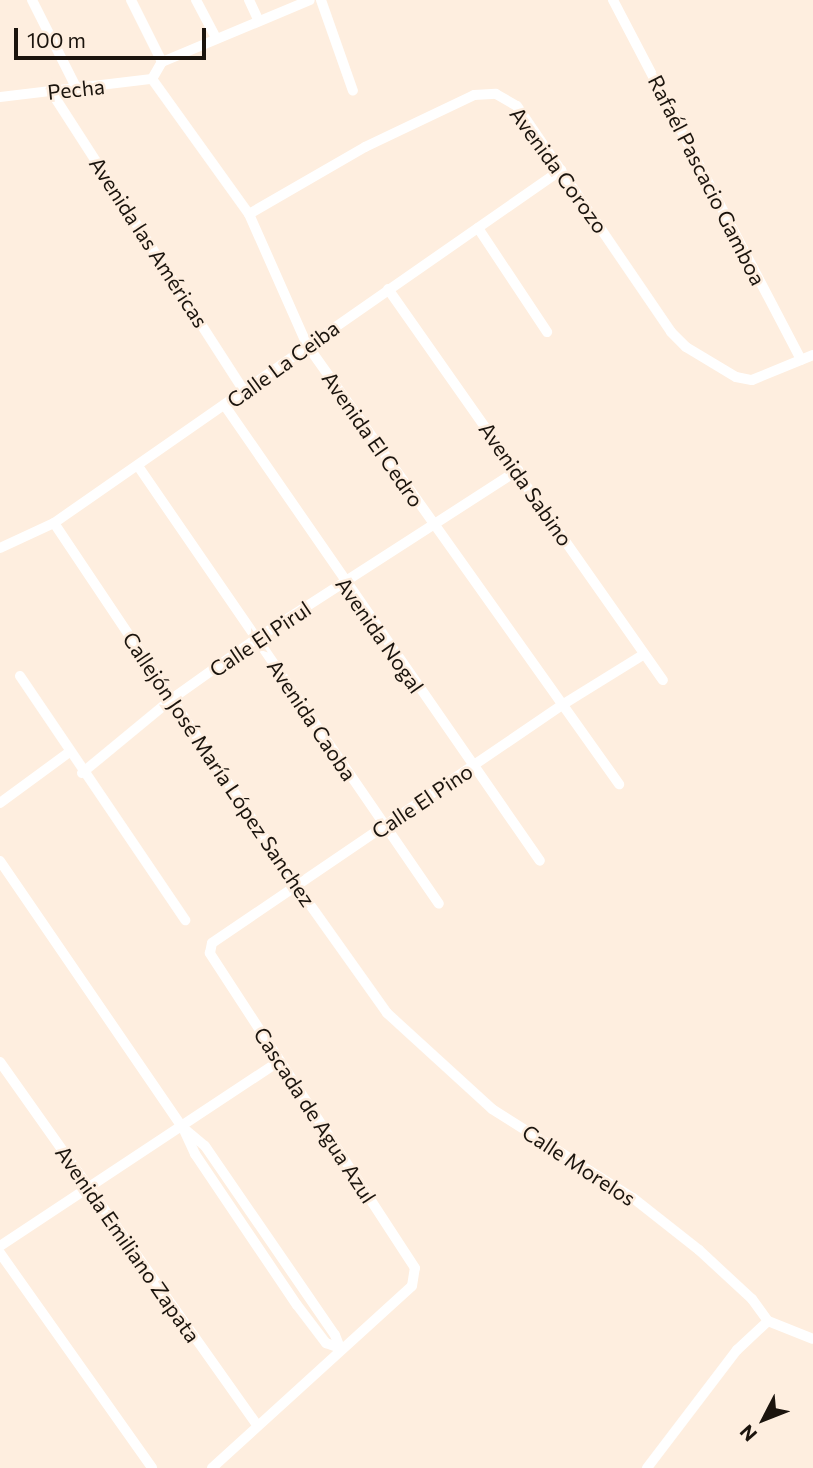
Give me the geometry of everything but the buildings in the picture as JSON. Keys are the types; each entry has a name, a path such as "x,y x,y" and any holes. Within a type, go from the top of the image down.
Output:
{"street":[{"path":"32,0 78,91"},
{"path":"131,0 162,62"},
{"path":"196,0 216,38"},
{"path":"249,0 259,21"},
{"path":"152,79 162,62 310,0"},
{"path":"321,0 353,91"},
{"name":"Rafaél Pascacio Gamboa","path":"613,0 801,360"},
{"name":"Pecha","path":"0,97 78,91 152,79"},
{"name":"Avenida El Cedro","path":"152,79 249,214 307,345 432,525 620,784"},
{"name":"Avenida las Américas","path":"52,93 245,392"},
{"name":"Avenida Corozo","path":"249,214 365,148 474,95 496,94 517,106 670,332 686,347 736,377 752,380 801,360"},
{"name":"Calle La Ceiba","path":"0,548 54,523 561,170"},
{"path":"478,228 547,332"},
{"name":"Avenida Sabino","path":"388,289 518,470 642,655 663,680"},
{"path":"801,360 813,355"},
{"name":"Avenida Nogal","path":"225,406 344,584 540,861"},
{"name":"Avenida Caoba","path":"138,466 439,904"},
{"name":"Calle El Pirul","path":"82,774 173,698 256,639 518,470"},
{"name":"Callejón José María López Sanchez","path":"54,523 296,885 387,1013"},
{"name":"Calle El Pino","path":"210,953 217,938 562,705 642,655"},
{"path":"20,676 82,774 185,920"},
{"path":"0,803 68,753"},
{"path":"0,862 183,1128 195,1154 296,1305 326,1343 340,1348 212,1468"},
{"name":"Cascada de Agua Azul","path":"210,953 415,1268 412,1286 340,1348"},
{"name":"Calle Morelos","path":"387,1013 492,1110 633,1198 699,1250 752,1299 768,1321"},
{"path":"0,1246 183,1128 279,1061"},
{"name":"Avenida Emiliano Zapata","path":"0,1062 257,1425"},
{"path":"0,1253 152,1468"},
{"path":"646,1468 737,1350 768,1321 813,1339"}]}
